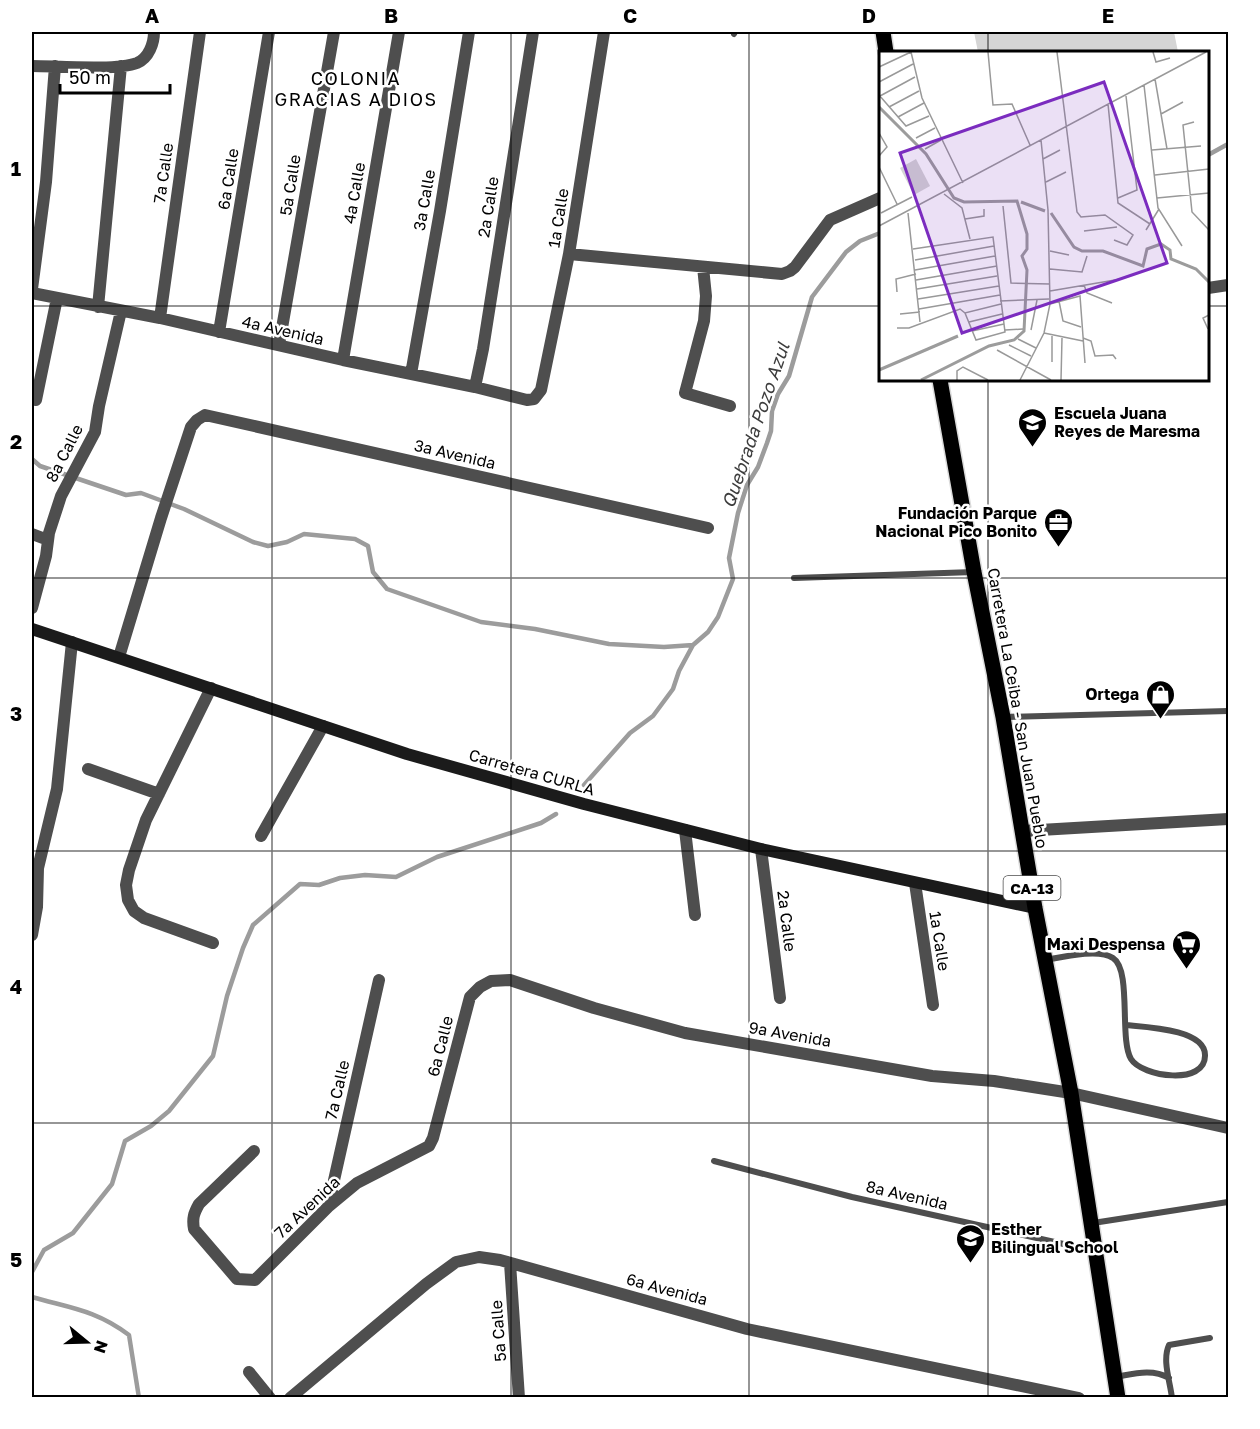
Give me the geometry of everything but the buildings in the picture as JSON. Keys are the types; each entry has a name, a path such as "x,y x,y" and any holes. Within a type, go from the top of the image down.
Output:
{"main road":[{"path":"883,32 886,51"},
{"name":"Carretera La Ceiba - San Juan Pueblo","path":"940,381 974,572 1003,717 1035,909 1071,1093 1118,1398"},
{"name":"Carretera CURLA","path":"32,629 418,757 584,804 761,849 1035,909"}],"street":[{"path":"32,66 121,66 138,63 147,56 154,40 154,32"},
{"name":"7ª Calle","path":"160,318 200,32"},
{"name":"6ª Calle","path":"219,332 269,32"},
{"name":"5ª Calle","path":"279,345 334,32"},
{"name":"4ª Calle","path":"343,360 399,32"},
{"name":"3ª Calle","path":"411,374 469,32"},
{"name":"2ª Calle","path":"475,387 533,32"},
{"name":"1ª Calle","path":"527,400 534,399 541,390 569,254 604,32"},
{"path":"32,289 46,182 55,66"},
{"path":"98,306 121,66"},
{"path":"569,254 782,274 790,271 830,220 879,198"},
{"path":"704,267 706,296 704,321 685,393 730,406"},
{"path":"1209,288 1228,285"},
{"name":"4ª Avenida","path":"32,293 160,318 527,400"},
{"path":"36,400 57,298"},
{"name":"8ª Calle","path":"32,608 61,496 95,432 121,311"},
{"name":"3a Avenida","path":"119,657 191,427 205,415 708,528"},
{"path":"32,534 48,540"},
{"path":"32,935 37,907 35,868 57,789 72,642"},
{"path":"211,688 146,820 126,885 128,900 134,911 144,918 213,944"},
{"path":"261,836 323,726"},
{"path":"88,770 159,794"},
{"path":"1023,831 1228,819"},
{"path":"685,830 695,915"},
{"name":"2a Calle","path":"761,849 780,998"},
{"name":"1a Calle","path":"915,883 933,1005"},
{"name":"7a Calle","path":"328,1207 379,980"},
{"name":"9a Avenida","path":"510,980 594,1008 684,1033 932,1076 994,1081 1071,1093 1228,1128"},
{"name":"6a Calle","path":"429,1146 434,1138 470,997 480,987 491,981 510,980"},
{"name":"7a Avenida","path":"254,1151 200,1204 194,1212 193,1221 194,1229 237,1279 246,1281 255,1280 328,1207 357,1183 429,1146"},
{"name":"6a Avenida","path":"290,1398 426,1284 456,1262 479,1257 510,1263 747,1329 1079,1398"},
{"name":"5a Calle","path":"510,1263 519,1398"},
{"path":"249,1372 270,1398"}],"lane":[{"path":"794,578 974,572"},
{"path":"1003,717 1228,711"},
{"path":"1045,960 1084,954 1107,955 1115,959 1119,967 1126,1025 1130,1058 1139,1068 1151,1072 1185,1075 1198,1071 1204,1064 1206,1052 1197,1040 1183,1033 1126,1025"},
{"name":"8a Avenida","path":"714,1161 852,1197 1095,1251"},
{"path":"1091,1223 1228,1202"},
{"path":"1172,1398 1166,1352 1169,1345 1210,1338"},
{"path":"1114,1377 1153,1372 1161,1373 1169,1378"}],"shaded area":[{"path":"974,32 1174,32 1178,51 978,51"}],"waterway":[{"name":"Quebrada Pozo Azul","path":"1209,154 1228,144"},
{"name":"Quebrada Pozo Azul","path":"32,459 40,466 126,495 141,493 184,509 253,542 268,546 287,542 304,534 355,539 368,546 373,572 387,589 481,622 535,629 609,644 664,647 693,645 708,632 718,617 733,579 729,558 738,513 747,485 758,467 767,443 771,431 772,411 778,394 789,376 812,297 846,252 860,241 879,233"},
{"path":"584,785 630,733 653,716 673,689 679,671 693,645"},
{"path":"32,1272 44,1250 73,1233 112,1184 125,1141 151,1126 169,1111 213,1056 227,996 253,925 300,884 319,885 340,878 365,875 396,877 437,857 541,823 556,814"},
{"path":"32,1297 94,1315 129,1335 139,1398"}],"place":[{"name":"Escuela Juana Reyes de Maresma","path":"1033,448"},
{"name":"Fundación Parque Nacional Pico Bonito","path":"1058,548"},
{"name":"Ortega","path":"1160,720"},
{"name":"Maxi Despensa","path":"1186,970"},
{"name":"Esther Bilingual School","path":"970,1264"}],"district":[{"name":"COLONIA GRACIAS A DIOS","path":"356,88"}]}
